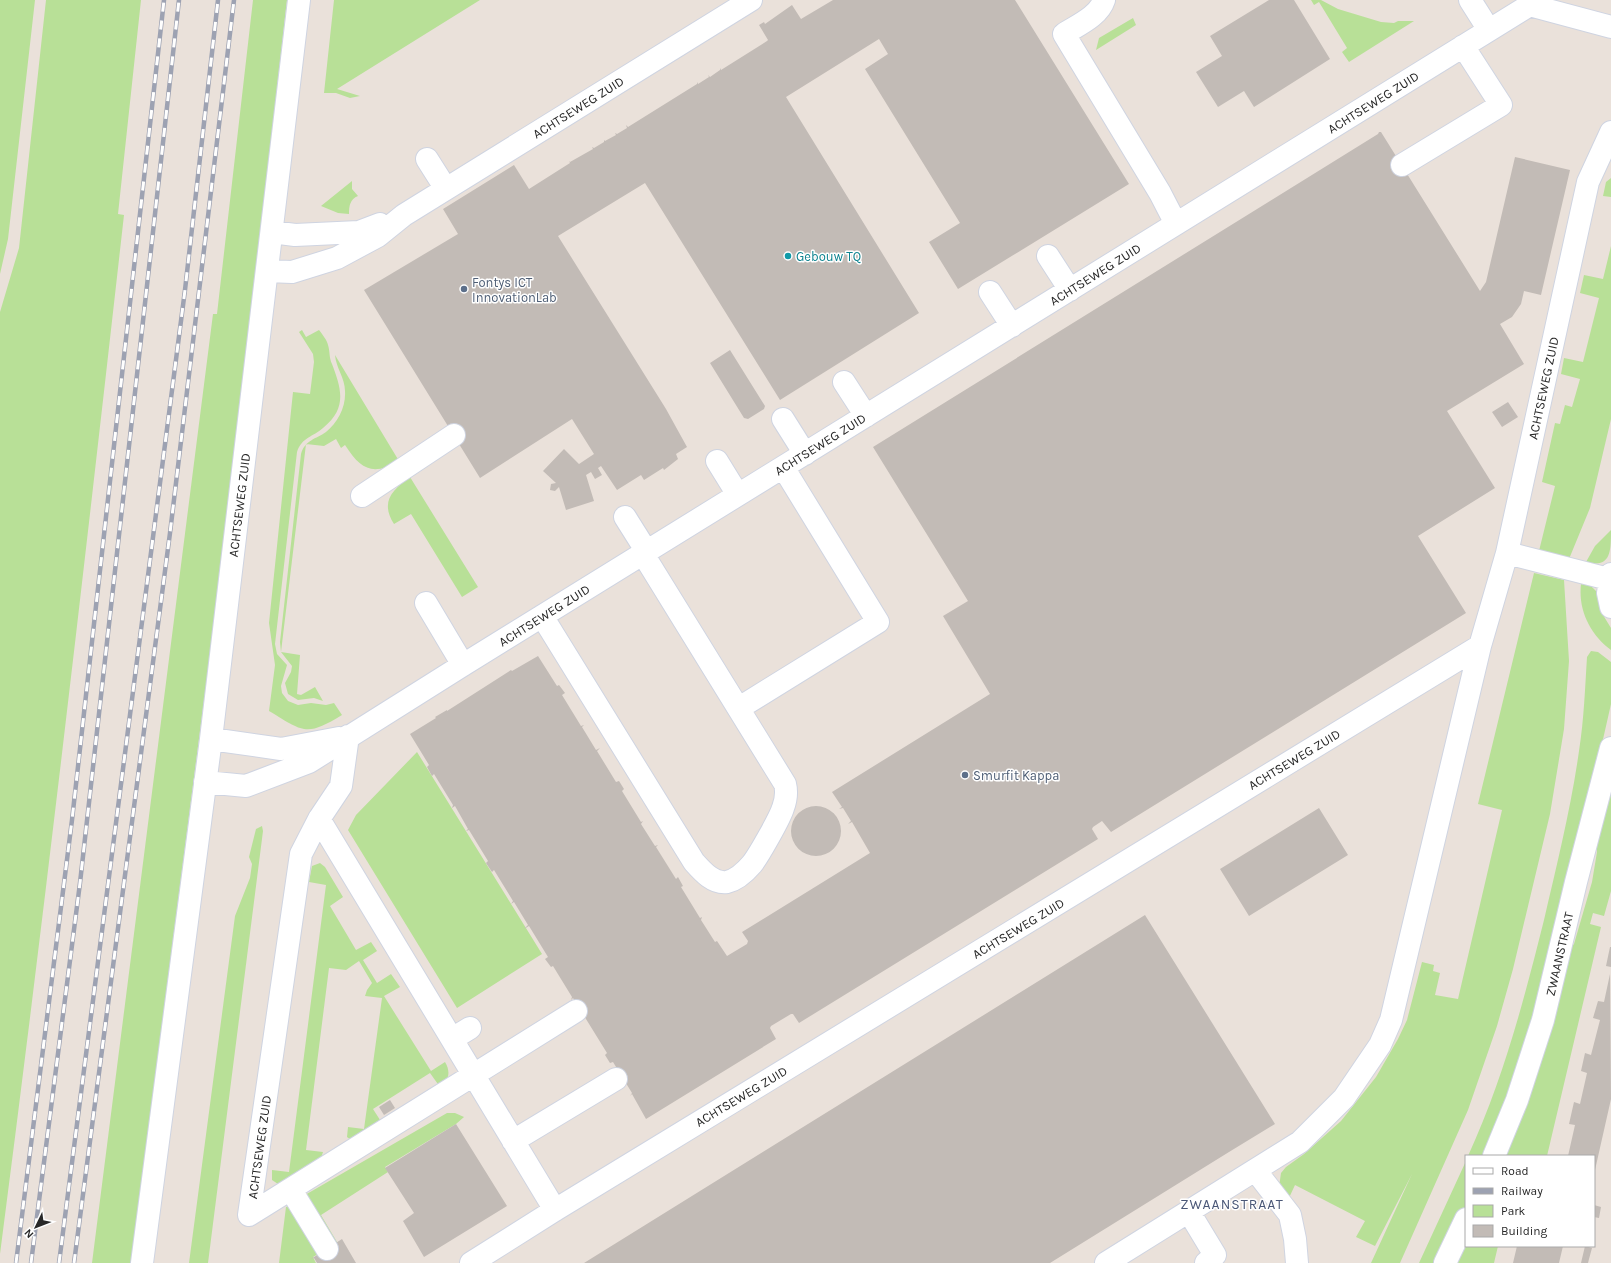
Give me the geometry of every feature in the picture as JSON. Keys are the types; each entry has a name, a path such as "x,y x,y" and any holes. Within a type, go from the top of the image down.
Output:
{"street":[{"name":"ACHTSEWEG ZUID","path":"142,1263 211,738 299,0"},
{"name":"ACHTSEWEG ZUID","path":"267,271 292,272 337,258 378,236 404,215 751,0"},
{"path":"1104,0 1101,8 1094,15 1064,34 1160,193 1176,224"},
{"path":"1470,0 1488,30"},
{"name":"ACHTSEWEG ZUID","path":"205,782 246,786 309,762 463,664 645,553 1533,3 1611,28"},
{"path":"1402,165 1501,105 1463,46"},
{"name":"ACHTSEWEG ZUID","path":"1106,1263 1300,1142 1344,1098 1380,1045 1388,1026 1480,646 1507,553 1588,182 1611,132"},
{"path":"428,159 446,189"},
{"name":"ACHTSEWEG ZUID","path":"272,232 295,235 359,232 404,215"},
{"path":"1048,256 1070,290"},
{"path":"990,292 1012,326"},
{"path":"844,382 866,416"},
{"path":"783,420 805,454"},
{"path":"362,496 454,435"},
{"path":"717,461 738,495"},
{"path":"739,708 878,622 783,467"},
{"path":"542,616 694,862 709,877 722,882 733,880 752,864 783,809 786,790 785,784 645,553 625,517"},
{"path":"1507,553 1610,576 1608,593 1611,607"},
{"path":"426,603 463,664"},
{"name":"ACHTSEWEG ZUID","path":"471,1263 555,1210 1480,646"},
{"name":"ACHTSEWEG ZUID","path":"211,738 281,749 348,736"},
{"name":"ACHTSEWEG ZUID","path":"348,736 341,786 319,819 301,854 249,1215 291,1190 341,1150 474,1076 576,1011"},
{"name":"ZWAANSTRAAT","path":"1494,1155 1517,1100 1543,1020 1576,882 1611,748"},
{"path":"319,819 461,1034 474,1076 555,1210"},
{"path":"514,1141 616,1079"},
{"path":"1255,1170 1290,1216 1295,1239 1297,1263"},
{"path":"291,1190 327,1249"},
{"path":"1189,1212 1214,1256 1206,1263"},
{"path":"1446,1263 1465,1221"}],"green space":[{"path":"0,0 35,0 8,239 0,274"},
{"path":"46,0 141,0 118,214 124,215 33,994 0,1254 0,312 19,248"},
{"path":"253,0 287,0 230,500 131,1263 92,1263 213,314 217,314"},
{"path":"334,0 480,0 337,89 360,96 350,98 336,93 324,93"},
{"path":"1311,0 1321,0 1338,9 1381,22 1394,23 1398,21 1414,21 1349,62 1342,52 1347,48 1319,2 1314,5"},
{"path":"1133,18 1136,25 1096,50 1099,38"},
{"path":"1611,178 1611,197 1603,196 1606,182"},
{"path":"352,181 352,189 358,196 350,203 349,214 338,213 321,206"},
{"path":"1611,246 1611,419 1590,508 1569,559 1539,551 1555,486 1542,482 1555,423 1560,424 1565,405 1572,407 1580,379 1561,374 1564,358 1583,362 1599,298 1580,293 1584,275 1603,279"},
{"path":"302,330 306,337 319,330 326,339 329,347 331,362 340,390 339,405 336,413 319,431 302,443 297,452 275,644 277,654 287,665 281,686 282,693 288,701 298,705 311,703 326,705 334,703 342,715 320,727 312,729 305,729 290,724 269,711 275,665 269,623 293,392 310,394 314,362 313,354 299,332"},
{"path":"335,355 399,461 382,468 368,468 357,460 345,445 341,448 336,439 324,446 307,444 311,440 326,432 334,424 343,408 345,386"},
{"path":"306,445 281,652 280,642 301,454"},
{"path":"410,477 478,587 462,597 411,514 394,524 390,516 388,503 390,497 398,487"},
{"path":"1611,530 1610,551 1605,560 1600,563 1586,562 1595,546"},
{"path":"1534,573 1564,580 1569,661 1564,729 1550,814 1513,969 1497,1026 1468,1110 1400,1263 1371,1263 1412,1174 1375,1246 1356,1237 1365,1221 1295,1185 1288,1200 1279,1187 1281,1173 1286,1167 1304,1154 1341,1121 1376,1077 1407,1020 1422,962 1434,965 1433,971 1440,973 1435,995 1458,999 1502,810 1478,804"},
{"path":"1581,584 1591,586 1598,593 1603,615 1611,628 1611,650 1597,637 1587,621 1581,603"},
{"path":"1591,651 1598,652 1611,662 1611,704 1552,965 1489,1155 1468,1155 1492,1098 1512,1040 1544,920 1576,772 1582,728 1587,657"},
{"path":"281,652 300,655 297,694 301,695 315,687 323,701 314,698 298,700 288,694 285,683 291,672 292,666"},
{"path":"417,752 542,954 457,1008 348,830 356,815"},
{"path":"1611,784 1611,891 1604,916 1593,913 1590,924 1601,927 1547,1155 1502,1155 1569,949 1574,944 1592,882 1597,852 1595,837"},
{"path":"262,826 263,831 208,1263 189,1263 235,916 250,878 252,864 249,857 256,829"},
{"path":"320,863 325,867 343,897 330,906 356,950 371,942 377,951 363,960 377,983 391,974 400,987 384,996 431,1071 445,1062 448,1069 448,1076 440,1087 430,1073 373,1109 382,1123 351,1140 347,1137 348,1127 364,1129 382,998 365,996 372,983 359,961 346,970 329,968 306,1150 323,1152 321,1158 278,1184 272,1180 272,1170 289,1172 326,885 309,882 312,866"},
{"path":"447,1113 455,1113 464,1117 456,1124 385,1167 388,1172 321,1215 337,1242 332,1245 305,1195"},
{"path":"1465,1163 1465,1208 1440,1263 1419,1263"},
{"path":"290,1206 323,1251 313,1257 316,1263 279,1263 286,1207"},
{"path":"1465,1246 1498,1247 1494,1263 1454,1263 1459,1252"}],"building":[{"name":"Gebouw TQ","path":"833,0 1015,0 1129,184 958,289 929,242 960,223 865,69 888,54 879,39 786,97 919,313 780,400 645,183 558,236 666,409 687,447 676,454 678,459 664,470 663,468 644,480 641,475 617,490 601,466 598,468 602,475 595,479 591,472 586,475 594,501 566,510 559,487 555,491 550,490 551,484 556,483 543,471 564,449 579,464 594,454 572,419 480,478 364,290 458,234 443,209 514,165 529,189 570,163 569,161 570,162 593,149 592,147 594,148 604,142 604,140 605,141 616,135 615,133 617,134 627,128 626,125 628,127 697,84 697,82 698,84 709,77 708,75 710,77 720,70 720,68 721,70 767,41 768,40 759,25 764,22 765,24 792,5 801,19"},
{"path":"1269,0 1294,0 1330,59 1254,107 1244,91 1218,107 1196,72 1222,56 1210,36"},
{"path":"1381,132 1480,291 1486,282 1515,157 1570,170 1541,295 1524,291 1521,304 1512,317 1500,324 1524,364 1447,411 1495,488 1418,536 1466,613 1111,832 1102,821 1092,829 1098,839 799,1023 793,1014 791,1014 771,1026 770,1028 776,1039 646,1119 632,1094 630,1096 632,1093 613,1062 610,1063 605,1055 607,1053 573,998 571,1000 572,997 553,966 551,967 545,959 548,957 529,926 524,929 528,925 514,902 511,904 513,901 494,870 492,872 486,863 488,861 469,830 466,831 468,829 455,806 452,808 453,805 434,774 432,776 427,767 429,765 410,734 511,670 512,671 538,656 557,686 559,685 565,693 562,695 581,726 584,725 582,727 596,750 600,748 597,751 616,782 619,781 624,789 622,791 641,822 643,821 641,824 655,846 658,845 656,847 676,879 678,877 683,886 681,887 700,918 702,917 701,920 715,942 717,941 727,956 747,944 748,941 742,932 870,853 852,822 848,824 851,821 843,808 839,809 842,807 832,792 990,694 943,616 968,601 873,447"},
{"path":"730,350 765,406 764,409 748,419 744,418 710,363"},
{"path":"1508,402 1518,417 1502,427 1492,412"},
{"path":"816,806 826,808 834,813 839,821 841,831 839,841 834,849 826,854 816,856 806,854 798,849 793,841 791,831 793,821 798,813 806,808"},
{"path":"1319,808 1348,855 1249,916 1220,869"},
{"path":"1145,915 1275,1124 1050,1263 584,1263"},
{"path":"1611,947 1611,967 1606,966"},
{"path":"1610,974 1611,1099 1595,1170 1595,1155 1568,1155 1575,1125 1569,1124 1574,1102 1580,1104 1587,1073 1581,1071 1585,1053 1591,1055 1600,1020 1593,1018 1598,1001 1604,1002"},
{"path":"390,1100 395,1108 384,1115 379,1107"},
{"path":"456,1124 507,1206 424,1257 403,1221 414,1213 385,1168"},
{"path":"1595,1205 1601,1207 1599,1218 1595,1217"},
{"path":"342,1239 356,1263 317,1263 314,1258 311,1259"},
{"path":"1517,1247 1563,1247 1559,1263 1513,1263"},
{"path":"1585,1247 1592,1248 1588,1263 1581,1263"}],"railway":[{"path":"16,1263 72,820 164,0"},
{"path":"31,1263 80,883 179,0"},
{"path":"59,1263 185,290 218,0"},
{"path":"74,1263 170,533 234,0"}],"place":[{"name":"Gebouw TQ","path":"788,256"},
{"name":"Fontys ICT InnovationLab","path":"464,289"},
{"name":"Smurfit Kappa","path":"965,775"}],"district":[{"name":"ZWAANSTRAAT","path":"1232,1204"}]}
